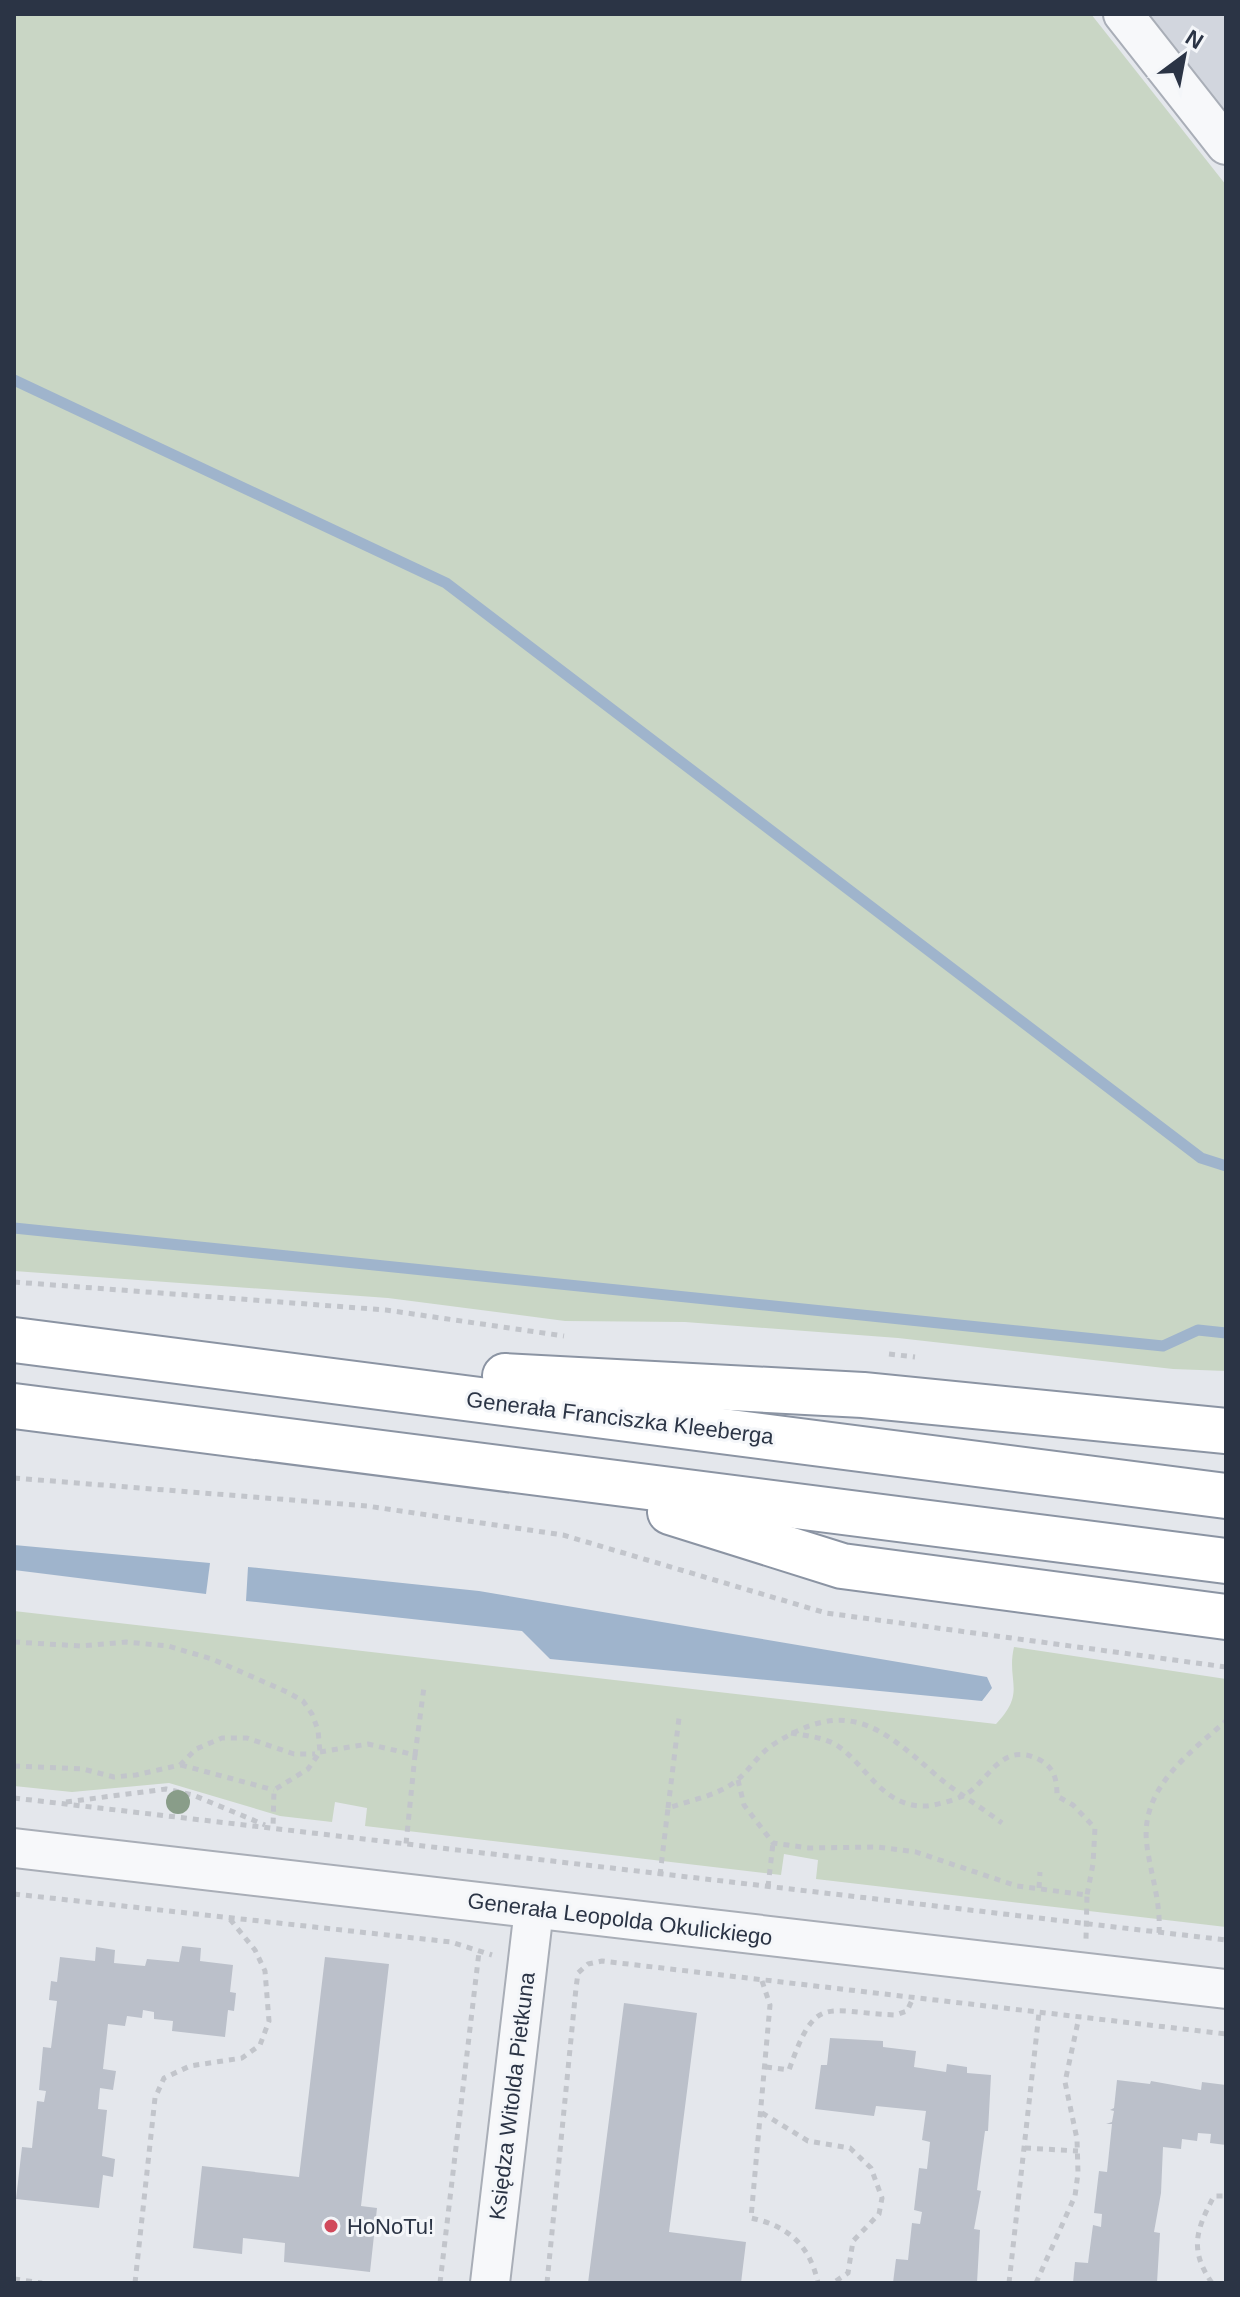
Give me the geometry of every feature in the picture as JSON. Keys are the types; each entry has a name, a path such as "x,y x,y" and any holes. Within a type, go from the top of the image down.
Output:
{"highway":[{"name":"Generała Franciszka Kleeberga","path":"14,1340 1226,1496"},
{"path":"322,1381 476,1374 707,1389 863,1395 1226,1431"},
{"path":"14,1406 1226,1561"},
{"path":"565,1478 842,1566 1226,1617"}],"street":[{"path":"1123,14 1226,145"},
{"name":"Generała Leopolda Okulickiego","path":"14,1848 1226,1989"},
{"name":"Księdza Witolda Pietkuna","path":"490,2283 534,1909"}],"path":[{"path":"14,1282 386,1310 581,1337"},
{"path":"883,1354 929,1358"},
{"path":"14,1478 367,1506 563,1535 826,1613 1226,1667"},
{"path":"14,1642 81,1646 126,1642 168,1646 212,1659 303,1701 318,1730 318,1753 308,1769 274,1790 180,1765 114,1777 83,1769 14,1766"},
{"path":"406,1844 424,1687"},
{"path":"660,1875 679,1718"},
{"path":"668,1808 716,1793 738,1780 760,1753 790,1733 816,1722 845,1720 894,1737 940,1779 1002,1823"},
{"path":"1159,1933 1160,1908 1146,1844 1146,1811 1155,1790 1226,1721"},
{"path":"790,1733 820,1738 837,1745 877,1787 897,1799 927,1806 966,1795 1004,1759 1022,1755 1038,1759 1050,1768 1057,1780 1057,1796 1073,1805 1095,1828 1079,2017 1065,2082 1078,2151 1075,2196 1036,2283"},
{"path":"180,1765 196,1749 222,1738 247,1738 294,1754 368,1744 415,1755"},
{"path":"738,1780 744,1805 773,1843 768,1887"},
{"path":"58,1803 166,1789 193,1795 273,1828"},
{"path":"273,1828 274,1790"},
{"path":"14,1798 1226,1940"},
{"path":"773,1843 809,1848 877,1847 916,1852 1017,1886 1087,1895"},
{"path":"1039,1888 1040,1872"},
{"path":"14,1894 451,1942 479,1952 440,2283"},
{"path":"135,2283 155,2098 164,2078 190,2066 242,2058 260,2045 269,2021 265,1971 255,1950 228,1918"},
{"path":"547,2283 578,1973 588,1964 602,1961 1226,2034"},
{"path":"762,1981 770,2005 751,2218 790,2232 810,2256 818,2283"},
{"path":"766,2067 789,2070 809,2021 821,2013 895,2015 907,2011 913,1998"},
{"path":"1009,2283 1039,2013"},
{"path":"762,2113 808,2141 850,2148 871,2168 882,2198 879,2214 853,2241 848,2273 833,2283"},
{"path":"1025,2148 1078,2151"},
{"path":"1212,2283 1198,2263 1200,2221 1214,2196 1226,2196"},
{"path":"14,2279 42,2283"}],"shaded area":[{"path":"1147,14 1226,14 1226,115"}],"green space":[{"path":"14,14 1091,14 1226,185 1226,1371 1173,1369 898,1338 685,1322 565,1321 388,1298 14,1271"},
{"path":"14,1611 996,1724 1013,1695 1014,1647 1226,1679 1226,1927 816,1879 818,1860 784,1854 781,1875 365,1826 367,1808 335,1802 332,1822 280,1816 169,1783 72,1792 14,1786"}],"water":[{"path":"14,1545 210,1563 206,1594 14,1570"},
{"path":"248,1567 479,1591 987,1677 992,1688 982,1701 550,1659 522,1631 246,1601"}],"building":[{"path":"182,1946 201,1948 200,1961 233,1965 230,1992 236,1993 234,2011 228,2010 225,2037 172,2031 173,2021 154,2019 154,2012 143,2010 142,2018 127,2016 125,2026 108,2024 103,2069 116,2071 113,2090 100,2088 98,2109 107,2110 102,2156 115,2159 113,2177 103,2175 99,2208 16,2199 22,2147 32,2148 37,2101 44,2102 46,2091 39,2090 43,2047 51,2048 57,2001 49,2000 51,1981 57,1982 60,1957 95,1961 96,1947 115,1950 114,1963 145,1966 147,1959 179,1962"},
{"path":"325,1957 389,1964 361,2206 377,2208 370,2272 284,2262 285,2243 243,2238 242,2254 193,2248 202,2166 299,2177"},
{"path":"624,2003 697,2013 669,2232 746,2242 741,2283 588,2283"},
{"path":"830,2038 883,2041 883,2047 916,2051 914,2067 946,2072 947,2064 967,2067 967,2073 991,2075 988,2131 985,2131 977,2190 981,2191 974,2229 980,2230 977,2283 893,2283 896,2259 908,2260 912,2223 920,2224 922,2212 914,2210 919,2168 927,2169 930,2142 922,2140 926,2111 876,2106 874,2116 815,2109 821,2065 827,2065"},
{"path":"1117,2080 1150,2084 1151,2081 1201,2090 1202,2082 1226,2085 1226,2145 1210,2143 1211,2134 1198,2133 1197,2141 1182,2139 1181,2149 1163,2147 1161,2193 1154,2232 1160,2233 1157,2283 1073,2283 1075,2262 1088,2263 1093,2225 1101,2227 1102,2214 1094,2213 1099,2171 1107,2172 1112,2124 1106,2124 1112,2122 1114,2111 1110,2110 1114,2108"}],"waterway":[{"path":"14,380 446,583 1201,1158 1226,1166"},
{"path":"14,1228 1163,1346 1198,1330 1226,1333"}],"place":[{"name":"HoNoTu!","path":"331,2226"}]}
